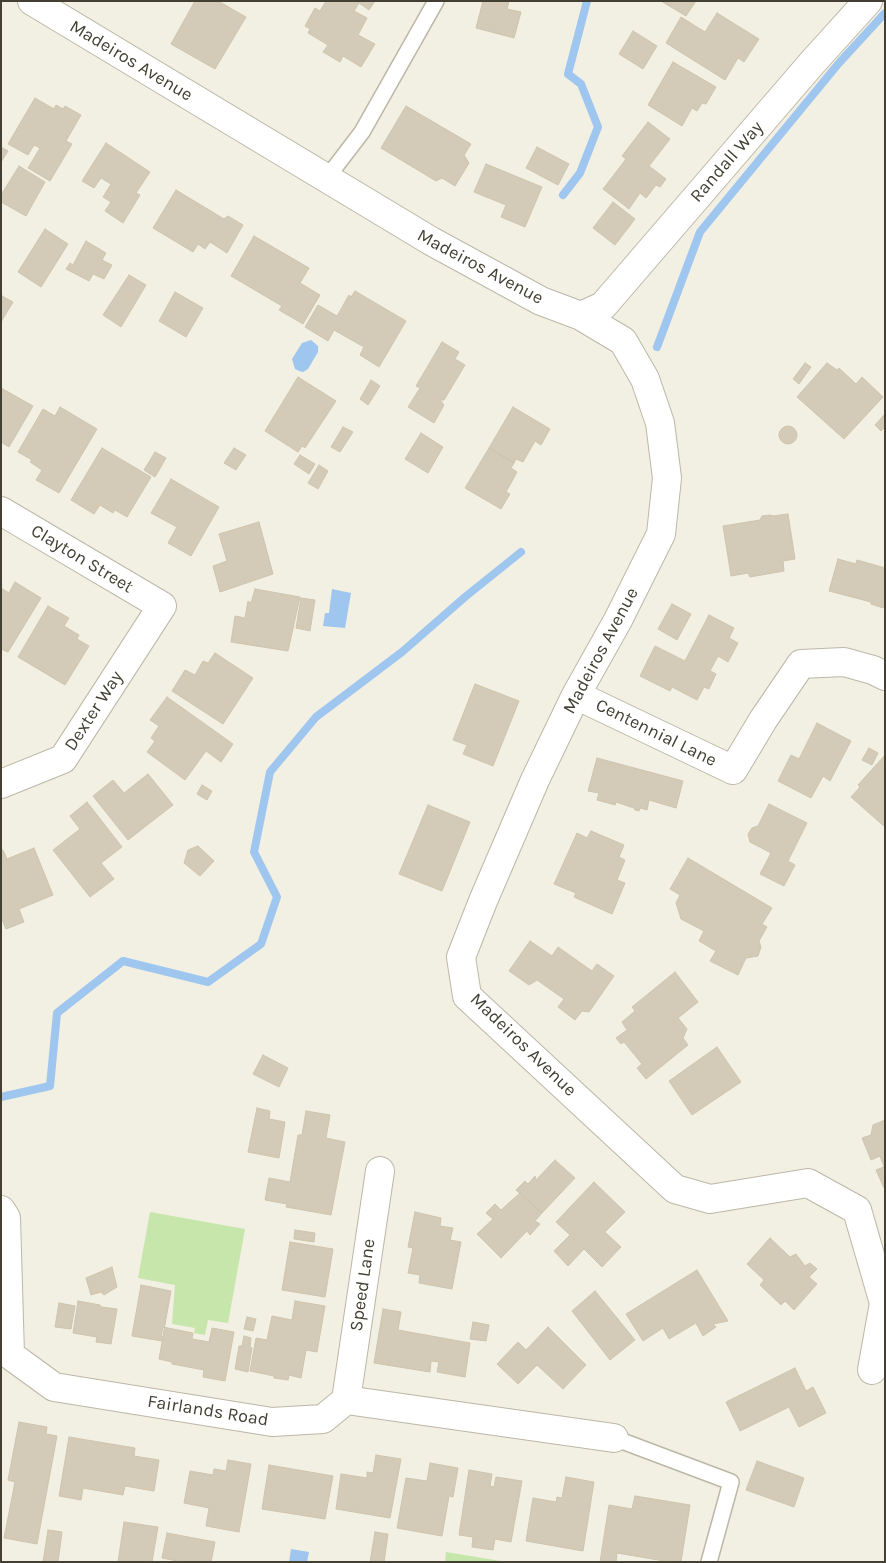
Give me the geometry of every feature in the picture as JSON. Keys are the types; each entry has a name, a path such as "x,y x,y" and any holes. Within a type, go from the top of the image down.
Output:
{"street":[{"name":"Madeiros Avenue","path":"32,1 430,241 541,301 581,316 623,341 645,378 660,423 667,478 660,534 618,620 576,695 535,780 483,901 461,957 467,996 676,1189 710,1199 808,1183 857,1210 884,1303 872,1370"},
{"name":"Randall Way","path":"581,316 603,306 812,63 868,1"},
{"name":"Clayton Street","path":"1,511 162,606"},
{"name":"Dexter Way","path":"1,784 63,759 162,606"},
{"name":"Centennial Lane","path":"576,695 733,770 763,720 801,664 844,662 873,670 885,676"},
{"name":"Speed Lane","path":"346,1400 380,1171"},
{"name":"Fairlands Road","path":"1,1210 6,1218 10,1355 54,1387 272,1422 323,1419 346,1400"},
{"path":"346,1400 614,1438"}],"lane":[{"path":"326,179 362,132 436,1"},
{"path":"614,1438 732,1482 708,1562"}],"green space":[{"path":"150,1212 245,1229 228,1323 208,1320 205,1335 194,1333 195,1328 172,1324 175,1285 138,1278"},
{"path":"446,1552 507,1562 445,1562"}],"water":[{"path":"311,340 318,346 318,352 308,369 303,372 299,371 295,369 292,359 302,343"},
{"path":"332,589 351,593 345,628 323,626 325,613 329,613"},
{"path":"291,1549 309,1552 307,1562 289,1562"}],"building":[{"path":"195,1 218,1 246,17 215,69 171,44"},
{"path":"326,1 334,1 336,3 337,1 375,1 369,10 359,3 354,11 367,18 358,35 375,44 361,67 343,56 340,62 323,52 328,45 308,33 310,29 305,26 315,8 320,11"},
{"path":"483,1 509,1 507,9 521,12 514,38 476,28"},
{"path":"661,1 696,1 686,16"},
{"path":"717,13 759,39 744,62 738,58 725,80 666,43 681,17 705,32"},
{"path":"633,31 657,46 643,69 619,54"},
{"path":"673,62 716,87 706,104 702,103 697,111 692,108 682,126 648,105"},
{"path":"35,98 54,109 56,105 63,109 65,106 81,115 66,141 72,144 50,181 28,168 40,148 34,145 28,155 8,144"},
{"path":"406,106 471,144 464,155 469,163 455,186 442,178 436,181 381,148"},
{"path":"648,122 670,139 649,166 666,179 660,187 656,185 646,198 640,193 629,209 603,189 626,159 622,156"},
{"path":"106,143 150,172 136,193 140,195 123,223 105,211 111,202 103,197 111,184 101,178 94,188 82,181"},
{"path":"1,147 8,151 1,162"},
{"path":"537,147 569,164 558,185 526,168"},
{"path":"486,164 542,187 525,227 501,217 506,205 474,192"},
{"path":"19,166 45,182 26,216 1,202 1,195"},
{"path":"176,190 224,219 228,216 243,225 227,253 210,242 205,249 198,244 193,252 153,228"},
{"path":"613,202 635,219 615,245 593,228"},
{"path":"45,229 68,244 41,287 18,272"},
{"path":"254,236 309,268 300,283 320,295 303,324 279,310 282,306 231,276"},
{"path":"86,241 106,253 102,260 112,265 104,279 93,274 89,281 66,269 70,263 73,265"},
{"path":"129,275 146,285 121,327 103,315"},
{"path":"355,291 406,321 379,367 360,355 364,347 334,330 328,341 305,327 318,305 337,316 349,295 351,297"},
{"path":"175,292 203,308 186,337 159,321"},
{"path":"2,296 13,302 1,322 1,298"},
{"path":"442,342 459,352 455,359 465,365 444,400 440,400 444,405 434,423 408,407 420,388 416,386"},
{"path":"805,363 811,367 799,384 793,379"},
{"path":"827,363 837,370 839,368 856,384 862,377 883,397 844,439 797,397"},
{"path":"298,377 336,401 305,448 302,446 298,452 265,431"},
{"path":"371,380 380,386 368,405 360,399"},
{"path":"1,388 33,406 9,447 1,442"},
{"path":"60,407 97,429 59,493 36,480 42,470 30,462 32,460 18,452 43,409 55,416"},
{"path":"513,407 550,429 541,445 535,441 523,462 516,459 514,463 489,448"},
{"path":"884,415 885,427 881,431 875,425"},
{"path":"788,426 794,429 797,435 794,441 788,444 782,441 779,435 782,429"},
{"path":"343,427 353,432 340,452 331,447"},
{"path":"421,433 443,447 428,473 405,459"},
{"path":"102,448 151,477 127,517 115,510 113,513 100,505 94,514 71,500"},
{"path":"234,448 246,455 236,470 224,463"},
{"path":"489,448 514,463 511,468 517,472 506,492 510,494 501,509 465,488"},
{"path":"155,452 166,458 155,477 144,470"},
{"path":"300,455 315,464 309,474 294,464"},
{"path":"319,465 328,471 318,489 308,483"},
{"path":"171,479 219,507 191,556 168,543 177,527 151,513"},
{"path":"788,514 795,559 783,561 784,571 750,577 748,573 731,576 723,526 760,520 762,516"},
{"path":"259,522 273,574 220,592 213,566 227,561 219,534"},
{"path":"838,559 856,564 857,560 885,568 885,601 883,608 871,604 871,602 829,591"},
{"path":"15,582 41,598 8,652 1,649 1,588 9,593"},
{"path":"255,589 300,597 288,651 231,642 235,616 245,618 248,601 251,603"},
{"path":"301,598 315,600 310,631 296,628"},
{"path":"672,604 691,614 677,640 658,629"},
{"path":"48,606 69,618 64,626 79,635 77,639 89,646 65,685 18,657"},
{"path":"709,615 734,628 729,638 738,643 728,662 718,656 710,671 716,674 709,689 704,687 697,700 672,687 670,691 640,676 655,646 685,661"},
{"path":"215,653 253,678 223,724 172,691 185,670 195,675 203,661 208,663"},
{"path":"475,684 519,701 493,766 463,754 467,745 453,740"},
{"path":"167,697 233,744 221,762 206,751 185,780 147,752 155,741 151,738 159,726 150,720"},
{"path":"817,723 851,741 830,781 823,776 811,798 778,781 791,755 799,759"},
{"path":"869,748 878,753 872,765 862,760"},
{"path":"885,755 885,827 851,797 860,787 858,785"},
{"path":"597,758 683,781 676,808 649,800 647,810 640,808 639,811 616,802 615,805 597,800 599,793 588,791"},
{"path":"148,774 173,805 128,840 93,796 113,780 124,793"},
{"path":"202,785 212,791 207,800 197,794"},
{"path":"87,802 122,847 101,863 114,879 90,897 53,850 80,829 70,816"},
{"path":"769,804 807,823 788,861 795,865 784,886 760,874 771,853 750,842 748,834 752,828 758,826"},
{"path":"428,805 470,822 442,891 399,874"},
{"path":"591,831 624,845 619,857 625,860 617,880 625,883 612,914 574,897 576,893 554,884 577,833 587,838"},
{"path":"198,846 214,861 200,876 184,863 188,850"},
{"path":"34,848 53,895 19,909 24,922 6,929 1,917 1,850 3,850 7,859"},
{"path":"688,858 772,908 762,924 767,927 759,941 761,947 758,956 746,958 738,975 710,961 716,951 699,941 704,931 681,919 676,903 680,895 670,889"},
{"path":"530,941 552,956 558,947 592,971 597,964 614,976 589,1012 582,1011 575,1020 558,1007 564,999 537,980 529,985 509,971"},
{"path":"675,972 698,1002 678,1018 687,1029 683,1038 688,1045 646,1079 637,1068 642,1064 624,1042 621,1044 616,1038 627,1030 622,1022 635,1011 632,1007"},
{"path":"717,1047 741,1082 692,1115 669,1081"},
{"path":"263,1055 288,1068 279,1087 253,1074"},
{"path":"257,1108 270,1111 269,1119 285,1122 279,1158 248,1152"},
{"path":"306,1111 330,1115 326,1138 345,1142 331,1215 286,1207 287,1204 265,1200 269,1178 290,1182 298,1135 302,1135"},
{"path":"885,1120 884,1188 876,1170 884,1167 880,1156 871,1160 862,1138 871,1135 873,1125"},
{"path":"555,1160 575,1178 542,1213 516,1190 525,1181 528,1184 535,1176 536,1180"},
{"path":"594,1182 625,1212 605,1232 621,1247 602,1267 584,1249 568,1266 554,1251 570,1235 556,1222"},
{"path":"520,1193 542,1213 535,1221 540,1224 530,1235 527,1231 501,1258 477,1234 493,1219 486,1213 495,1204 501,1210"},
{"path":"415,1212 441,1218 440,1226 453,1228 450,1240 461,1242 452,1289 419,1283 420,1275 408,1273 413,1248 408,1247"},
{"path":"295,1230 315,1233 314,1242 294,1239"},
{"path":"770,1238 790,1257 796,1254 805,1266 810,1263 817,1269 809,1277 817,1284 794,1310 785,1301 781,1305 760,1285 764,1280 747,1264"},
{"path":"290,1242 333,1249 325,1297 282,1290"},
{"path":"112,1267 117,1287 104,1295 101,1292 91,1295 86,1278"},
{"path":"697,1270 728,1321 713,1324 716,1327 703,1336 696,1323 669,1339 663,1328 643,1341 626,1314"},
{"path":"141,1285 171,1291 162,1341 132,1336"},
{"path":"595,1291 635,1340 610,1360 572,1311"},
{"path":"78,1301 117,1309 111,1344 96,1342 97,1337 73,1333"},
{"path":"295,1301 325,1306 317,1352 306,1350 301,1378 289,1375 288,1380 250,1371 256,1338 267,1340 272,1316 292,1320"},
{"path":"59,1303 75,1306 71,1329 55,1327"},
{"path":"383,1309 401,1312 398,1330 470,1343 465,1377 437,1372 439,1362 431,1361 430,1372 374,1363"},
{"path":"247,1317 256,1319 253,1331 244,1329"},
{"path":"473,1322 489,1325 486,1341 470,1339"},
{"path":"163,1327 193,1333 192,1339 209,1342 212,1328 234,1332 225,1381 203,1377 204,1370 172,1364 172,1362 159,1359"},
{"path":"548,1327 586,1365 563,1389 537,1365 518,1384 497,1364 518,1342 526,1350"},
{"path":"244,1336 251,1338 250,1347 252,1348 248,1372 235,1369 239,1346 242,1346"},
{"path":"795,1368 806,1391 813,1387 826,1413 799,1427 789,1407 740,1431 726,1402"},
{"path":"19,1422 47,1427 46,1434 57,1436 37,1544 4,1538 15,1482 8,1480"},
{"path":"69,1437 135,1448 134,1456 159,1460 154,1491 125,1486 123,1495 83,1488 81,1500 59,1496"},
{"path":"376,1455 401,1459 390,1518 336,1509 341,1474 367,1478 367,1472 373,1473"},
{"path":"228,1460 251,1464 239,1532 206,1526 209,1508 184,1503 190,1471 213,1475 214,1469 226,1471"},
{"path":"757,1461 804,1478 794,1507 746,1490"},
{"path":"430,1463 458,1468 453,1497 449,1496 442,1536 397,1528 406,1478 427,1481"},
{"path":"269,1465 333,1476 325,1519 262,1509"},
{"path":"469,1470 492,1474 490,1486 494,1487 496,1477 522,1481 511,1542 495,1539 493,1550 472,1547 473,1537 459,1535"},
{"path":"566,1477 594,1482 583,1551 526,1541 533,1498 556,1502 557,1497 562,1498"},
{"path":"635,1496 690,1505 681,1562 670,1562 617,1553 616,1562 600,1562 609,1505 632,1509"},
{"path":"124,1522 158,1527 152,1562 118,1562"},
{"path":"48,1530 62,1532 58,1562 43,1562"},
{"path":"375,1532 388,1534 384,1562 370,1562"},
{"path":"167,1533 215,1542 211,1562 182,1562 162,1558"}],"waterway":[{"path":"563,195 580,173 598,127 581,84 568,74 587,1"},
{"path":"657,347 700,232 839,63 885,13"},
{"path":"1,1097 50,1086 57,1013 123,961 208,982 261,944 277,897 254,852 270,772 316,717 402,652 465,597 521,552"}]}
